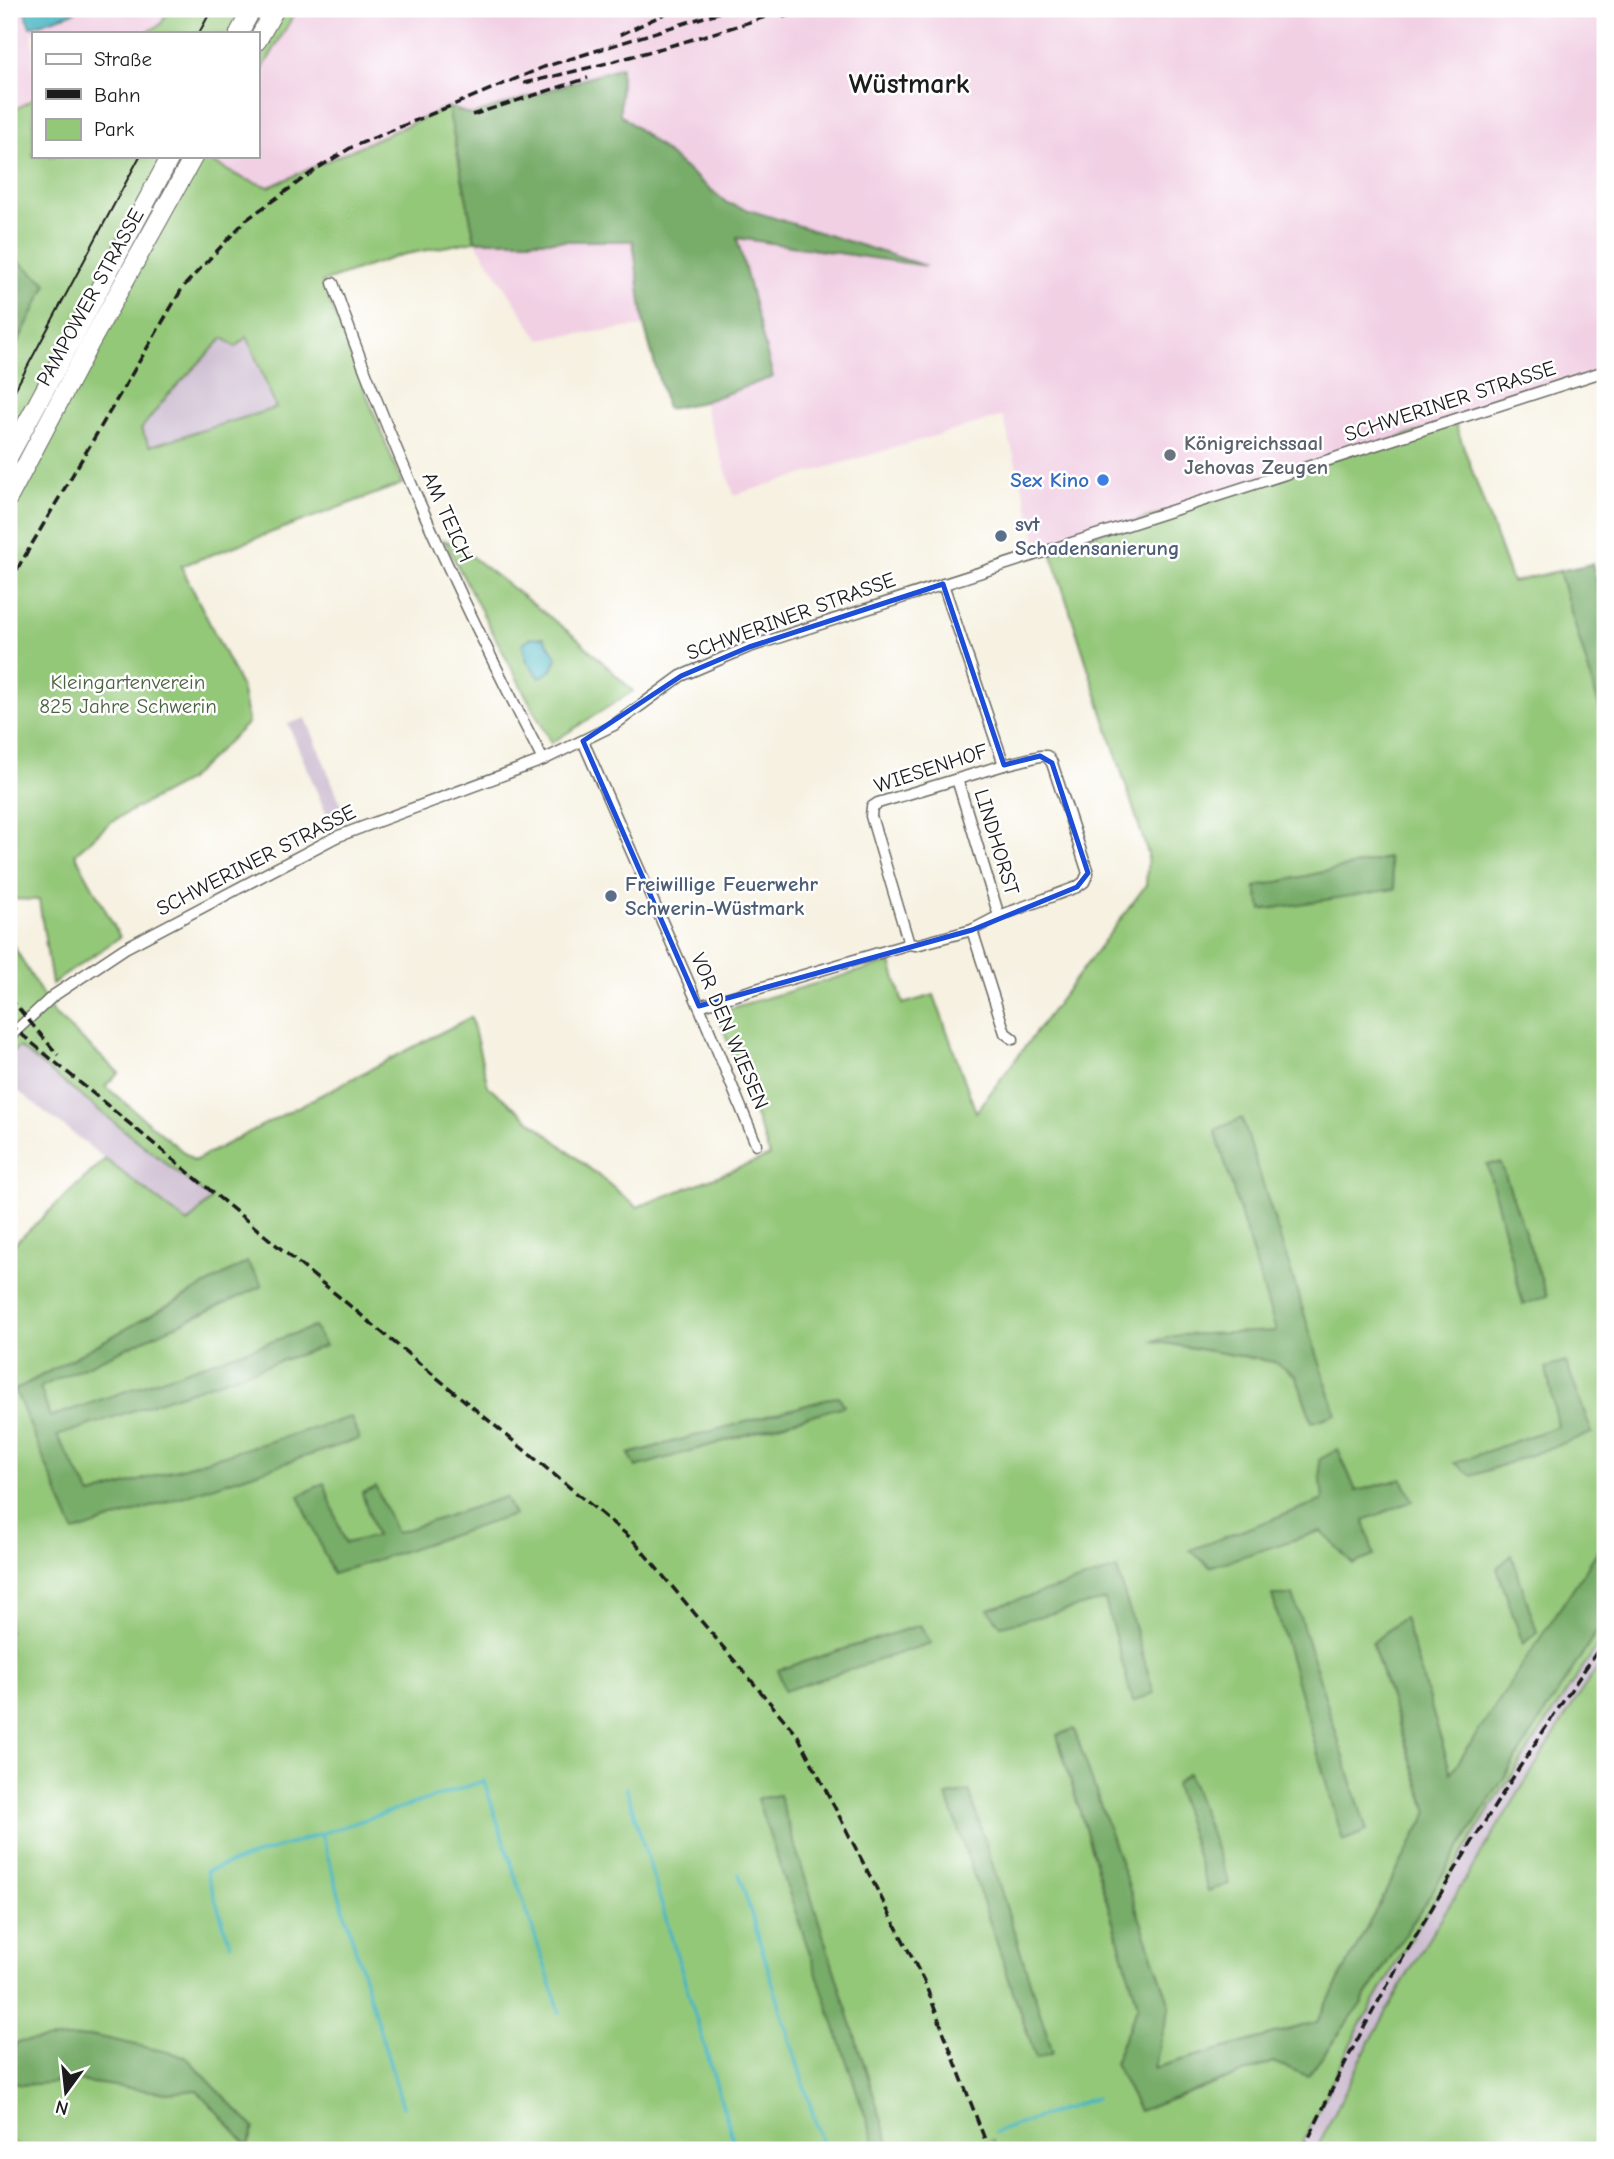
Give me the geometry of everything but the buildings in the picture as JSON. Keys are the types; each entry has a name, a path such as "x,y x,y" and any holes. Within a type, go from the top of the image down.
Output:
{"main road":[{"path":"240,32 252,9"},
{"path":"259,37 275,9"},
{"name":"PAMPOWER STRASSE","path":"9,456 170,158"},
{"name":"PAMPOWER STRASSE","path":"9,497 82,358 193,158"}],"street":[{"name":"AM TEICH","path":"333,283 363,369 418,503 492,662 543,760"},
{"name":"SCHWERINER STRASSE","path":"9,1037 53,996 125,948 336,836 543,760 614,725 681,677 749,647 1605,371"},
{"name":"WIESENHOF","path":"909,944 871,816 872,807 1004,765 943,584"},
{"name":"VOR DEN WIESEN","path":"583,741 699,1006 755,1144"},
{"name":"LINDHORST","path":"909,944 916,945 972,930 999,916 1084,882 1088,873 1052,763 1047,756 1040,755 1004,765"},
{"name":"LINDHORST","path":"957,779 999,916"},
{"path":"972,930 1005,1032 1013,1039"},
{"path":"699,1006 909,944"}],"highlighted area":[{"path":"943,584 1004,765 1040,756 1052,763 1088,873 1077,887 972,930 699,1006 583,741 681,676 749,647"}],"shaded area":[{"path":"9,9 169,9 161,24 148,32 32,32 32,100 9,113"},
{"path":"297,9 1605,9 1605,371 1050,549 1038,544 1003,416 734,495 703,402 667,409 643,326 539,339 475,241 448,107 269,187 242,178 212,162 214,158 259,158 259,76"},
{"path":"246,336 277,408 150,447 140,429 168,395 224,337"},
{"path":"306,718 347,819 331,825 288,724"},
{"path":"19,1046 211,1199 188,1223 9,1084 9,1055"},
{"path":"1605,1634 1605,1657 1421,1951 1368,2045 1316,2150 1299,2150 1354,2037 1409,1941 1491,1807"}],"green space":[{"path":"169,9 297,9 259,76 259,32 148,32 161,24"},
{"path":"621,67 620,114 727,203 926,266 737,238 773,377 703,402 667,409 644,325 633,241 475,241 448,107 472,115"},
{"name":"Kleingartenverein 825 Jahre Schwerin","path":"32,100 32,158 214,158 212,162 242,178 269,187 448,107 475,241 401,255 322,282 402,484 181,566 241,686 248,723 187,781 112,821 75,854 120,937 52,984 39,900 9,899 9,360 47,284 9,254 9,113","holes":["247,336 276,408 150,446 141,429 168,395 223,338 236,347"]},
{"path":"9,254 47,284 9,360"},
{"path":"1454,420 1512,582 1559,571 1605,726 1605,1540 1451,1774 1404,1618 1372,1643 1428,1812 1317,2022 1154,2068 1160,2042 1074,1730 1057,1735 1138,2005 1114,2063 1139,2111 1273,2062 1308,2075 1361,2004 1605,1618 1605,1634 1491,1807 1409,1941 1354,2037 1299,2150 996,2150 993,2140 983,2145 984,2150 22,2150 9,2140 9,1249 105,1159 188,1223 211,1199 19,1047 9,1055 9,938 53,1013 119,1073 105,1086 194,1161 471,1017 488,1086 637,1207 770,1156 717,1012 891,962 903,1004 934,995 976,1112 1146,885 1148,854 1050,549","holes":["1388,858 1395,888 1255,888 1255,887"]},
{"path":"444,540 458,546 578,639 633,691 551,743"},
{"path":"1592,564 1605,607 1605,726 1559,571"},
{"path":"1388,858 1395,889 1262,910 1255,887"},
{"path":"1242,1118 1336,1414 1312,1422 1296,1376 1274,1362 1152,1341 1180,1335 1276,1331 1215,1130"},
{"path":"1501,1163 1547,1296 1523,1305 1487,1164"},
{"path":"247,1262 263,1286 40,1387 50,1417 314,1327 325,1346 57,1436 91,1495 351,1417 359,1439 74,1532 15,1390"},
{"path":"1566,1362 1592,1433 1472,1476 1454,1463 1558,1426 1546,1368"},
{"path":"839,1396 844,1406 636,1467 629,1454"},
{"path":"1338,1449 1356,1491 1402,1479 1413,1501 1364,1520 1374,1556 1353,1564 1321,1531 1210,1567 1190,1550 1323,1500 1319,1460"},
{"path":"324,1483 345,1543 376,1536 362,1493 376,1487 396,1533 505,1497 514,1515 333,1574 299,1496"},
{"path":"1605,1540 1605,1618 1361,2004 1308,2076 1273,2062 1139,2111 1114,2063 1138,2005 1057,1735 1074,1729 1170,2005 1154,2068 1317,2022 1428,1812 1372,1643 1404,1617 1451,1773"},
{"path":"1512,1555 1537,1632 1523,1644 1497,1568"},
{"path":"1117,1569 1154,1693 1133,1702 1105,1600 1001,1626 988,1609"},
{"path":"1272,1595 1293,1595 1367,1831 1343,1841"},
{"path":"920,1625 931,1643 784,1691 778,1670"},
{"path":"1605,1657 1605,2150 1316,2150 1368,2045 1421,1951"},
{"path":"1188,1773 1229,1884 1208,1891 1175,1784"},
{"path":"969,1791 1053,2053 1036,2059 947,1796"},
{"path":"779,1795 891,2150 877,2150 757,1799"},
{"path":"96,2036 185,2056 254,2128 248,2146 197,2090 167,2093 77,2081 21,2085 9,2079 9,2063 17,2042"}],"water":[{"path":"24,9 74,9 75,12 30,27"},
{"path":"544,637 557,658 552,670 540,678 527,662 522,644 530,638"}],"waterway":[{"path":"230,1944 206,1871 484,1781 560,2012"},
{"path":"626,1787 736,2150"},
{"path":"321,1834 403,2107"},
{"path":"739,1874 824,2150"},
{"path":"996,2132 1096,2098"},
{"path":"934,2150 960,2143"}],"tram line":[{"path":"200,32 212,9"},
{"path":"9,401 139,158"}],"railway":[{"path":"620,35 675,9"},
{"path":"9,583 183,287 246,220 352,147 544,67 730,9"},
{"path":"524,83 659,49 791,9"},
{"path":"783,17 817,9"},
{"path":"472,115 588,78"},
{"path":"9,997 58,1055"},
{"path":"9,1024 632,1539 798,1736 924,1981 989,2150"},
{"path":"1303,2150 1354,2046 1443,1890 1538,1739 1605,1640"}],"place":[{"name":"Königreichssaal Jehovas Zeugen","path":"1170,455"},
{"name":"Sex Kino","path":"1103,480"},
{"name":"svt Schadensanierung","path":"1001,536"},
{"name":"Freiwillige Feuerwehr Schwerin-Wüstmark","path":"611,896"}],"district":[{"name":"Wüstmark","path":"909,83"}]}
